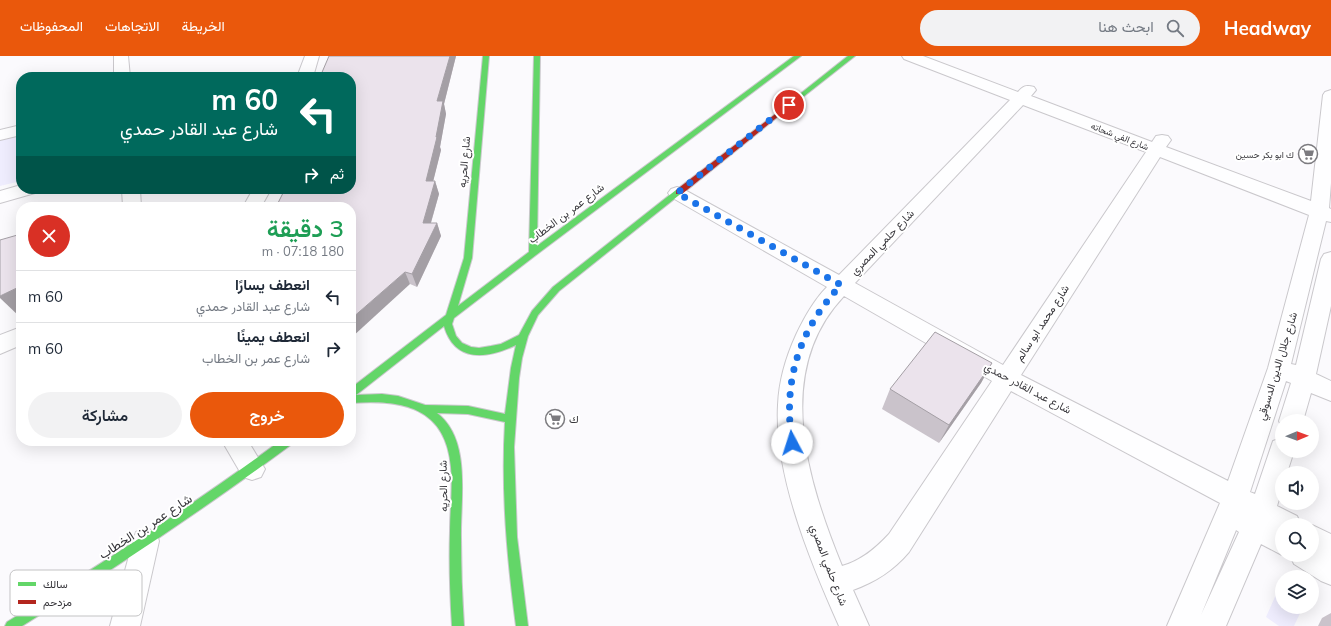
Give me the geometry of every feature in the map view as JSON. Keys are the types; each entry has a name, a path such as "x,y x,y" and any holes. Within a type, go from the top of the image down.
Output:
{"street":[{"path":"121,56 122,72"},
{"path":"307,72 312,56"},
{"name":"شارع الحريه","path":"450,316 462,284 468,258 486,56"},
{"path":"533,253 537,56"},
{"name":"شارع عمر بن الخطاب","path":"356,389 533,253 798,56"},
{"path":"522,626 510,510 508,452 514,379 524,337 534,315 556,289 852,56"},
{"name":"شارع الفي شحاته","path":"909,56 1024,94 1326,207"},
{"name":"شارع الفي شحاته","path":"935,56 1024,94"},
{"name":"شارع حلمي المصري","path":"854,626 820,544 799,481 793,456 789,408 795,366 801,347 818,313 841,285 1024,94"},
{"name":"شارع جلال الدين الدسوقي","path":"1182,626 1233,505 1278,368 1326,207 1331,95"},
{"path":"0,135 16,131"},
{"name":"شارع محمد ابو سالم","path":"835,582 861,574 872,568 892,552 1159,145"},
{"path":"0,197 16,193"},
{"name":"شارع عبد القادر حمدي","path":"677,193 1259,519"},
{"path":"1292,414 1304,379 1331,259"},
{"path":"450,316 448,324 454,340 460,346 469,350 480,352 497,350 514,344 524,337"},
{"path":"0,345 16,337"},
{"path":"1278,368 1331,391"},
{"name":"شارع الحريه","path":"356,399 363,397 386,397 407,401 425,408 440,422 451,439 455,458 455,562 458,626"},
{"path":"425,408 468,410 510,419"},
{"path":"237,446 252,469"},
{"name":"شارع عمر بن الخطاب","path":"100,570 146,541 252,469 282,446"},
{"path":"1211,626 1259,519 1279,458"},
{"path":"1259,519 1275,522"},
{"path":"1259,519 1275,535"},
{"path":"139,570 146,541"},
{"path":"1319,542 1331,548"},
{"path":"1316,562 1331,571"},
{"name":"شارع عمر بن الخطاب","path":"11,626 27,616"},
{"path":"125,626 127,616"}],"shaded area":[{"path":"16,136 16,182 0,186 0,140"},
{"path":"1275,597 1275,614 1300,614 1294,626 1279,626 1266,617"}],"building":[{"path":"329,56 450,56 437,101 443,101 437,137 426,181 435,181 423,223 437,223 412,274 405,272 356,315 356,202 278,202 282,194 356,194 356,72 322,72"},
{"path":"16,235 16,288 0,296 0,240"},
{"path":"935,332 992,363 949,425 890,389"}],"traffic: fast":[{"path":"486,56 468,258 448,324 452,337 459,345 469,350 479,352 503,347 524,337"},
{"path":"533,253 537,56"},
{"path":"356,389 533,253 798,56"},
{"path":"778,114 852,56"},
{"path":"522,626 512,537 509,477 510,417 517,358 522,339 530,321 548,296 572,275 679,192"},
{"path":"356,399 382,398 412,404 426,410 438,419 447,432 453,447 456,468 457,490 455,544 458,626"},
{"path":"425,409 468,410 509,419"},
{"path":"101,570 221,490 281,446"},
{"path":"11,626 27,616"}],"traffic: jam":[{"path":"679,192 778,114"}],"place":[{"name":"ك ابو بكر حسين","path":"1308,154"},
{"name":"ك","path":"555,419"}],"route":[{"path":"789,105 677,193 841,285 829,298 808,329 798,356 791,386 789,408 792,443"}]}
